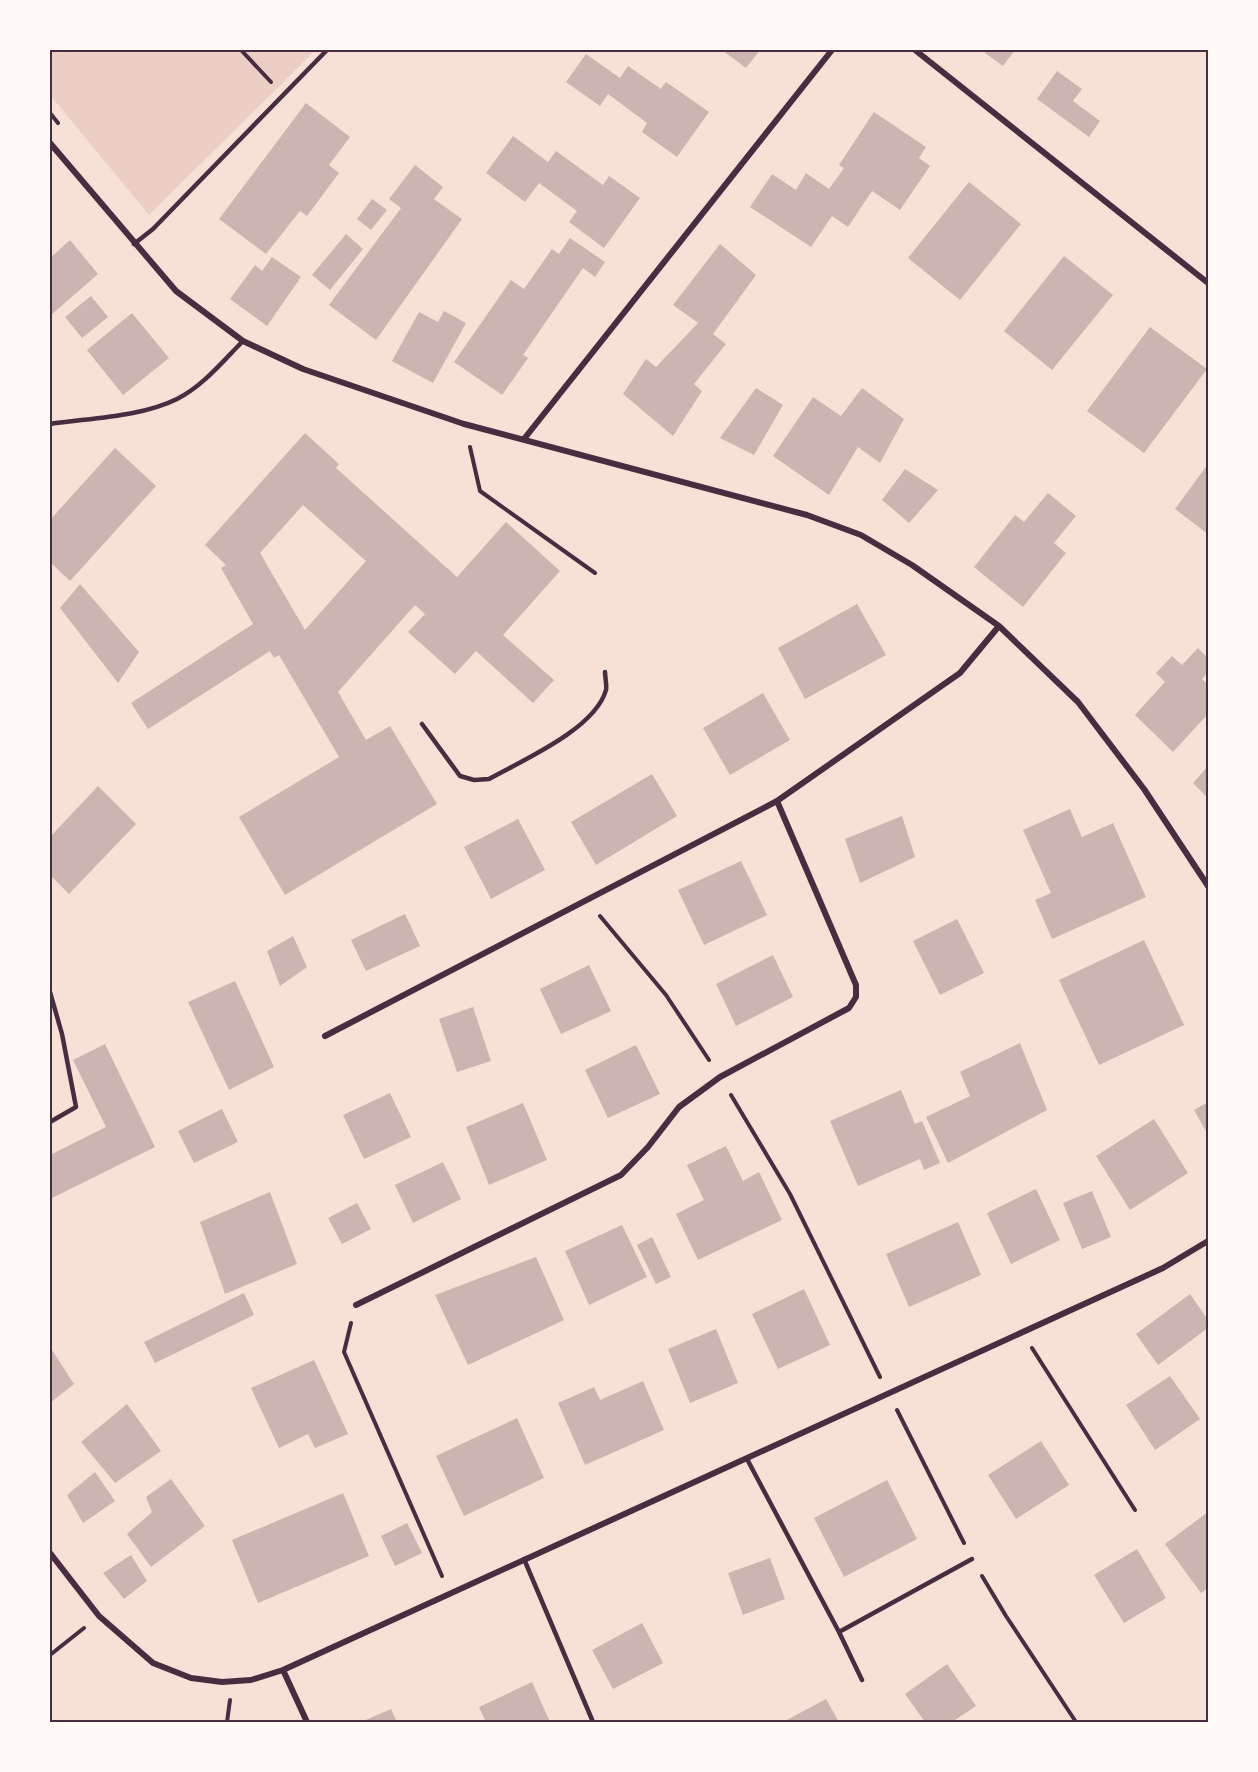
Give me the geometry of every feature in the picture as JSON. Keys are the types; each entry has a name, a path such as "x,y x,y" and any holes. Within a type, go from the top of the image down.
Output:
{"street":[{"path":"524,439 832,50"},
{"path":"915,50 1209,283"},
{"path":"50,143 176,291 243,341 303,369 464,424 807,515 861,535 912,565 999,626 1078,702 1144,789 1209,886"},
{"path":"325,1036 777,801 960,673 999,626"},
{"path":"356,1305 621,1175 648,1147 679,1107 720,1077 849,1008 856,997 856,985 777,801"},
{"path":"50,1553 99,1616 153,1663 191,1678 222,1682 283,1671 1163,1268 1209,1241"},
{"path":"283,1671 307,1722"}],"lane":[{"path":"134,244 153,229 327,50"},
{"path":"50,424 150,410 178,398 206,378 243,341"},
{"path":"422,724 460,776 474,780 489,779 578,728 597,707 606,689 605,672"},
{"path":"50,992 63,1034 76,1107 50,1122"},
{"path":"747,1459 862,1680"},
{"path":"524,1559 593,1722"},
{"path":"839,1632 972,1559"}],"path":[{"path":"241,50 284,96"},
{"path":"464,424 480,491 594,573"},
{"path":"586,899 666,995 720,1077 790,1194 972,1559 1006,1616 1076,1722"},
{"path":"356,1305 344,1352 450,1593"},
{"path":"1022,1333 1135,1510"},
{"path":"50,1655 99,1616"}],"shaded area":[{"path":"50,50 316,50 149,215 50,95"}],"building":[{"path":"722,50 760,50 746,68"},
{"path":"981,50 1015,50 1003,66"},
{"path":"586,54 620,78 628,66 661,89 666,82 709,112 677,157 642,132 647,123 608,94 600,106 566,82"},
{"path":"1057,71 1082,89 1073,101 1100,121 1089,137 1037,99"},
{"path":"306,103 350,137 329,165 339,173 307,216 300,211 266,254 219,219"},
{"path":"874,112 926,147 919,158 930,166 900,210 872,191 848,227 832,216 811,247 750,207 772,174 796,190 806,173 829,189 844,168 839,165"},
{"path":"513,136 548,162 556,151 603,185 609,176 640,198 604,248 569,222 577,211 539,183 525,202 486,173"},
{"path":"415,165 443,187 434,199 462,219 376,340 329,305 401,208 389,199"},
{"path":"969,182 1021,224 960,300 908,258"},
{"path":"372,199 387,210 371,230 357,219"},
{"path":"346,234 363,249 330,290 312,275"},
{"path":"570,238 605,262 595,277 583,268 523,355 528,358 502,395 454,362 511,280 524,289 552,249 559,254"},
{"path":"70,240 98,274 51,315 50,258"},
{"path":"720,244 756,275 713,334 726,344 694,384 702,391 673,436 623,394 646,359 656,367 698,323 673,305"},
{"path":"1064,256 1113,295 1052,370 1004,331"},
{"path":"272,257 301,277 267,326 230,299 255,265 262,271"},
{"path":"91,296 108,317 82,338 65,317"},
{"path":"444,311 466,323 433,383 392,361 419,312 438,322"},
{"path":"132,313 169,358 123,395 87,350"},
{"path":"1150,327 1207,369 1144,453 1087,411"},
{"path":"756,388 783,405 754,455 720,438"},
{"path":"862,388 904,419 880,463 858,447 829,495 773,456 813,397 841,416"},
{"path":"305,433 339,464 336,468 457,577 506,522 560,571 503,635 554,680 533,703 476,651 455,674 408,632 425,614 415,605 338,692 366,740 390,726 437,804 285,895 239,817 339,757 279,655 274,658 270,651 148,729 131,703 253,624 221,568 226,565 205,545","holes":["303,505 366,561 305,630 260,553"]},
{"path":"115,448 156,486 70,581 50,562 50,520"},
{"path":"1208,464 1208,534 1175,509"},
{"path":"905,469 938,490 909,523 882,500"},
{"path":"1048,493 1076,516 1054,543 1066,553 1023,607 974,567 1015,515 1024,522"},
{"path":"80,584 139,652 118,683 60,608"},
{"path":"857,604 886,655 805,699 778,648"},
{"path":"1198,648 1208,658 1208,672 1202,679 1208,685 1208,714 1173,752 1135,715 1165,682 1156,673 1172,656 1182,665"},
{"path":"763,693 790,740 730,775 703,728"},
{"path":"1208,766 1208,798 1193,783"},
{"path":"652,774 677,816 596,865 571,822"},
{"path":"98,786 136,824 69,894 50,875 50,837"},
{"path":"1070,809 1082,837 1113,823 1146,897 1052,939 1035,900 1051,893 1023,830"},
{"path":"902,816 915,857 860,883 845,839"},
{"path":"518,819 545,870 491,899 464,847"},
{"path":"741,861 767,915 704,945 678,890"},
{"path":"405,914 420,946 366,971 351,940"},
{"path":"957,919 984,973 940,995 913,941"},
{"path":"293,936 307,967 280,986 267,951"},
{"path":"1144,940 1184,1025 1099,1065 1059,980"},
{"path":"773,955 793,997 736,1026 716,984"},
{"path":"589,965 611,1011 561,1034 540,989"},
{"path":"235,981 274,1067 229,1090 188,1002"},
{"path":"473,1007 491,1061 457,1072 439,1019"},
{"path":"1020,1043 1047,1110 948,1163 926,1117 970,1096 960,1072"},
{"path":"105,1044 155,1147 50,1199 50,1155 106,1127 73,1060"},
{"path":"636,1045 660,1094 608,1118 585,1070"},
{"path":"901,1090 915,1124 922,1121 940,1163 924,1170 920,1159 858,1186 830,1121"},
{"path":"390,1093 411,1137 364,1159 343,1115"},
{"path":"1208,1102 1208,1135 1194,1110"},
{"path":"523,1103 547,1160 489,1185 466,1127"},
{"path":"222,1109 238,1142 194,1163 178,1131"},
{"path":"1154,1119 1188,1173 1130,1210 1096,1156"},
{"path":"726,1146 743,1181 759,1172 782,1220 698,1260 676,1214 704,1200 687,1165"},
{"path":"443,1162 461,1199 413,1223 395,1185"},
{"path":"1036,1189 1060,1240 1011,1264 987,1213"},
{"path":"1092,1191 1111,1237 1082,1249 1063,1203"},
{"path":"270,1192 297,1264 225,1294 200,1222"},
{"path":"357,1203 371,1229 342,1244 328,1218"},
{"path":"958,1222 981,1275 909,1307 886,1254"},
{"path":"622,1225 647,1277 589,1305 565,1251"},
{"path":"652,1237 671,1277 656,1284 637,1245"},
{"path":"536,1257 564,1320 468,1365 435,1295"},
{"path":"804,1289 830,1345 778,1369 752,1314"},
{"path":"244,1293 254,1315 155,1363 144,1342"},
{"path":"1190,1294 1208,1320 1208,1328 1158,1365 1136,1334"},
{"path":"716,1329 738,1383 690,1403 668,1349"},
{"path":"50,1347 74,1384 50,1403"},
{"path":"314,1360 348,1434 315,1448 308,1434 279,1448 251,1388"},
{"path":"1170,1376 1200,1419 1155,1450 1126,1405"},
{"path":"643,1381 664,1430 585,1465 558,1403 594,1387 600,1400"},
{"path":"127,1404 161,1451 115,1483 81,1442"},
{"path":"517,1418 544,1478 464,1516 436,1456"},
{"path":"1041,1441 1069,1485 1016,1519 988,1475"},
{"path":"95,1472 115,1501 83,1523 67,1495"},
{"path":"171,1479 205,1526 151,1567 127,1534 152,1512 146,1497"},
{"path":"887,1480 917,1539 844,1577 814,1518"},
{"path":"343,1493 369,1556 258,1603 232,1540"},
{"path":"1208,1512 1208,1588 1201,1593 1165,1544"},
{"path":"407,1523 422,1553 395,1566 381,1536"},
{"path":"1137,1549 1166,1598 1124,1623 1094,1575"},
{"path":"131,1555 147,1581 124,1599 103,1573"},
{"path":"770,1558 785,1599 743,1615 728,1573"},
{"path":"642,1623 663,1663 613,1689 592,1650"},
{"path":"947,1664 976,1706 952,1722 925,1722 905,1694"},
{"path":"532,1682 550,1722 486,1722 479,1707"},
{"path":"826,1699 839,1722 783,1722"},
{"path":"391,1709 397,1722 361,1722"}]}
